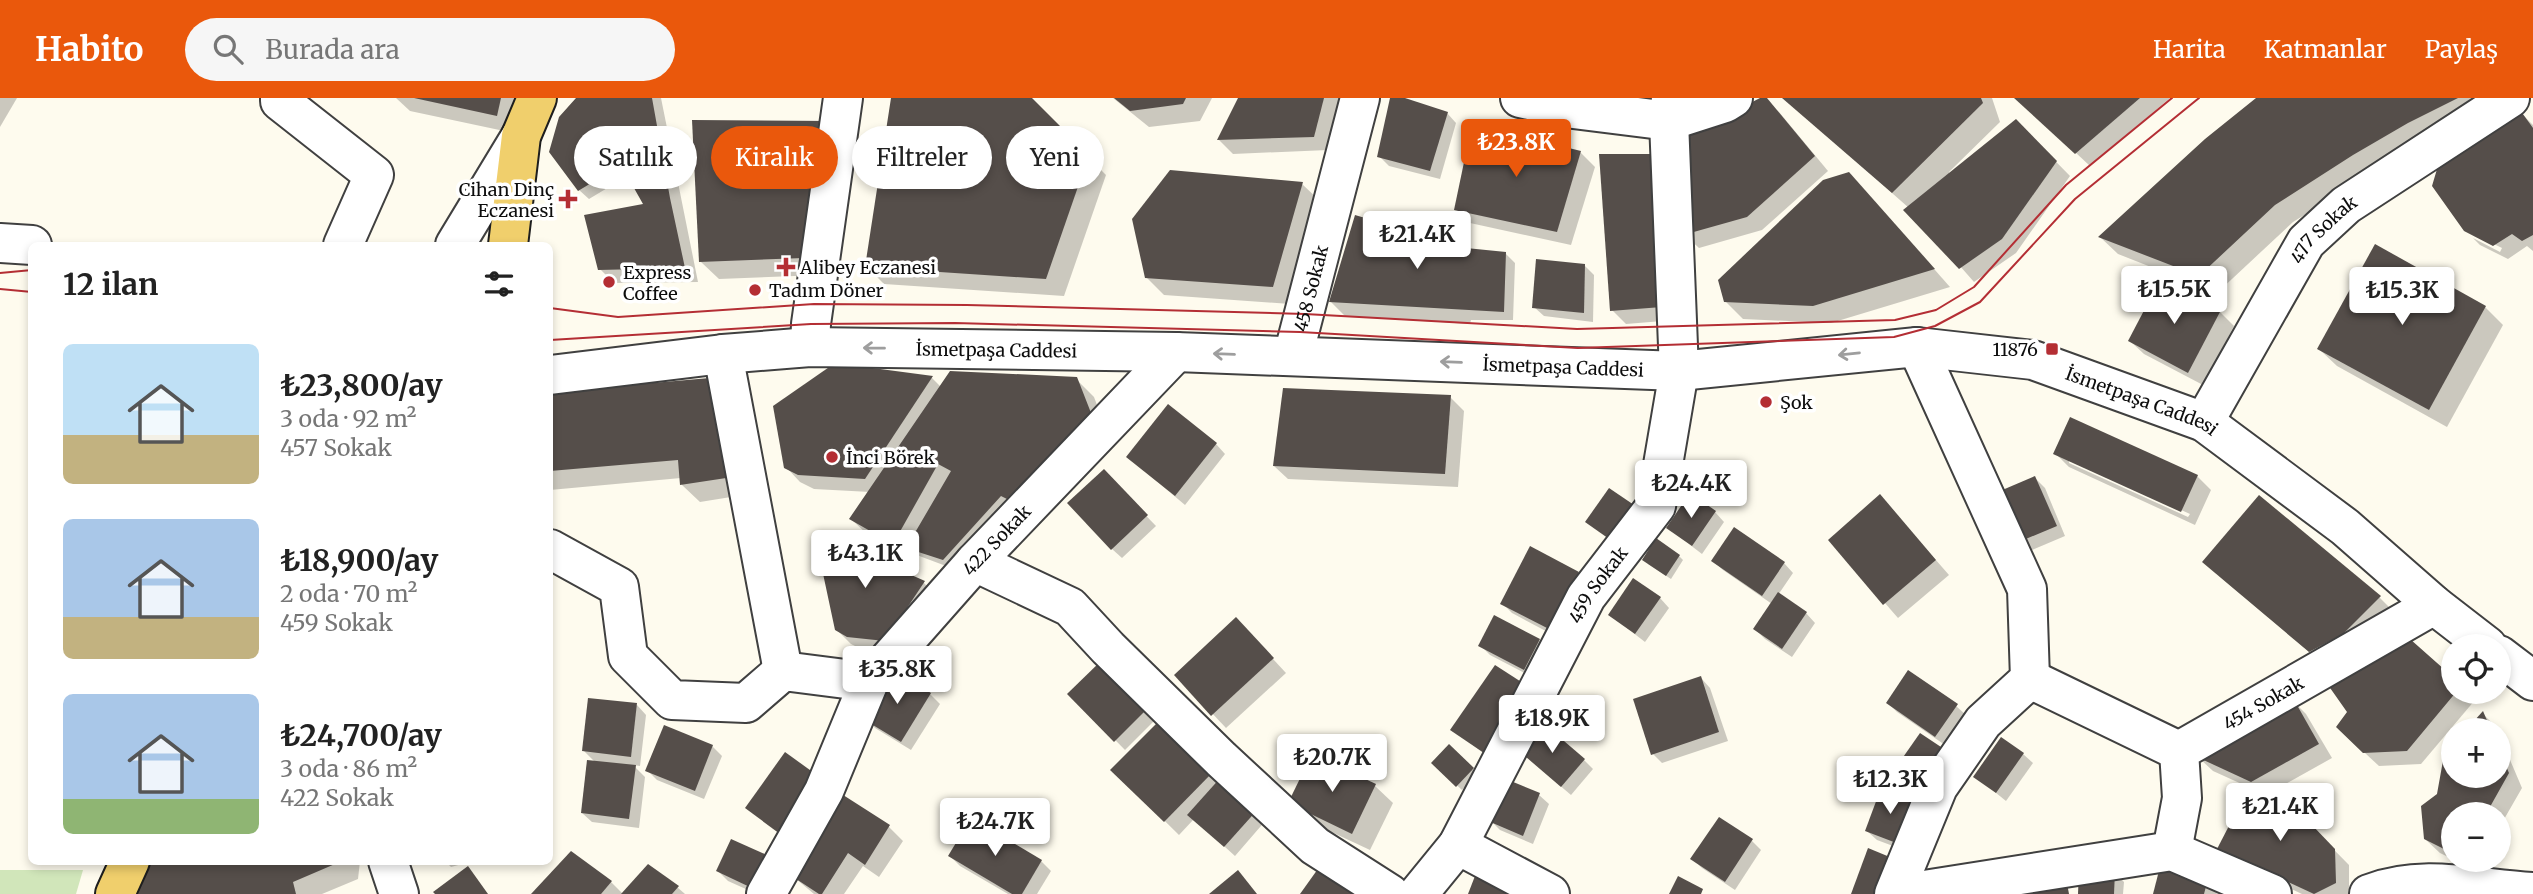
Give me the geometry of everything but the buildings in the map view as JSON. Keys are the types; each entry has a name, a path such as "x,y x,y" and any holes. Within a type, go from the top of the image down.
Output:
{"main road":[{"path":"508,242 521,136 537,98"},
{"path":"115,894 128,865"}],"street":[{"path":"279,98 374,175 344,242"},
{"path":"810,347 843,98"},
{"name":"458 Sokak","path":"1293,356 1360,98"},
{"path":"1520,98 1565,108 1670,110 1725,103 1732,98"},
{"name":"477 Sokak","path":"2204,422 2306,242 2346,205 2510,98"},
{"name":"459 Sokak","path":"1418,894 1458,845 1586,597 1656,506 1679,371 1670,110"},
{"path":"458,242 521,136"},
{"path":"0,243 28,245"},
{"name":"İsmetpaşa Caddesi","path":"553,375 723,354 810,347 1176,352 1679,371 1917,347 2033,360 2204,422 2345,527 2471,634"},
{"path":"1917,347 2027,589 2029,679 1983,722 1938,787 1897,894 2172,851 2272,894"},
{"name":"422 Sokak","path":"766,894 824,791 869,682 975,562 1176,352"},
{"path":"723,354 783,671"},
{"path":"553,551 619,587 628,656 672,700 746,703 783,671 869,682"},
{"path":"975,562 1070,607 1108,649 1202,741 1315,846 1390,894"},
{"name":"454 Sokak","path":"2179,751 2434,605"},
{"path":"2511,664 2533,681"},
{"path":"2029,679 2179,751 2182,798 2172,851"},
{"path":"1458,845 1550,894"},
{"path":"389,865 399,894"},
{"path":"2369,894 2387,887 2427,883 2470,884 2533,892"}],"green space":[{"path":"0,870 83,870 76,894 0,894"}],"tram line":[{"path":"553,308 618,317 814,304 967,305 1305,314 1577,329 1895,320 1936,310 1974,287 2066,185 2172,98"},
{"path":"553,340 811,324 955,323 1300,332 1578,348 1894,337 1935,326 1980,302 2075,199 2199,98"},
{"path":"0,273 28,270"},
{"path":"0,289 28,292"}],"place":[{"name":"Cihan Dinç Eczanesi","path":"568,199"},
{"name":"Alibey Eczanesi","path":"786,267"},
{"name":"Express Coffee","path":"609,282"},
{"name":"Tadım Döner","path":"755,290"},
{"name":"11876","path":"2052,349"},
{"name":"Şok","path":"1766,402"},
{"name":"İnci Börek","path":"832,457"}]}
